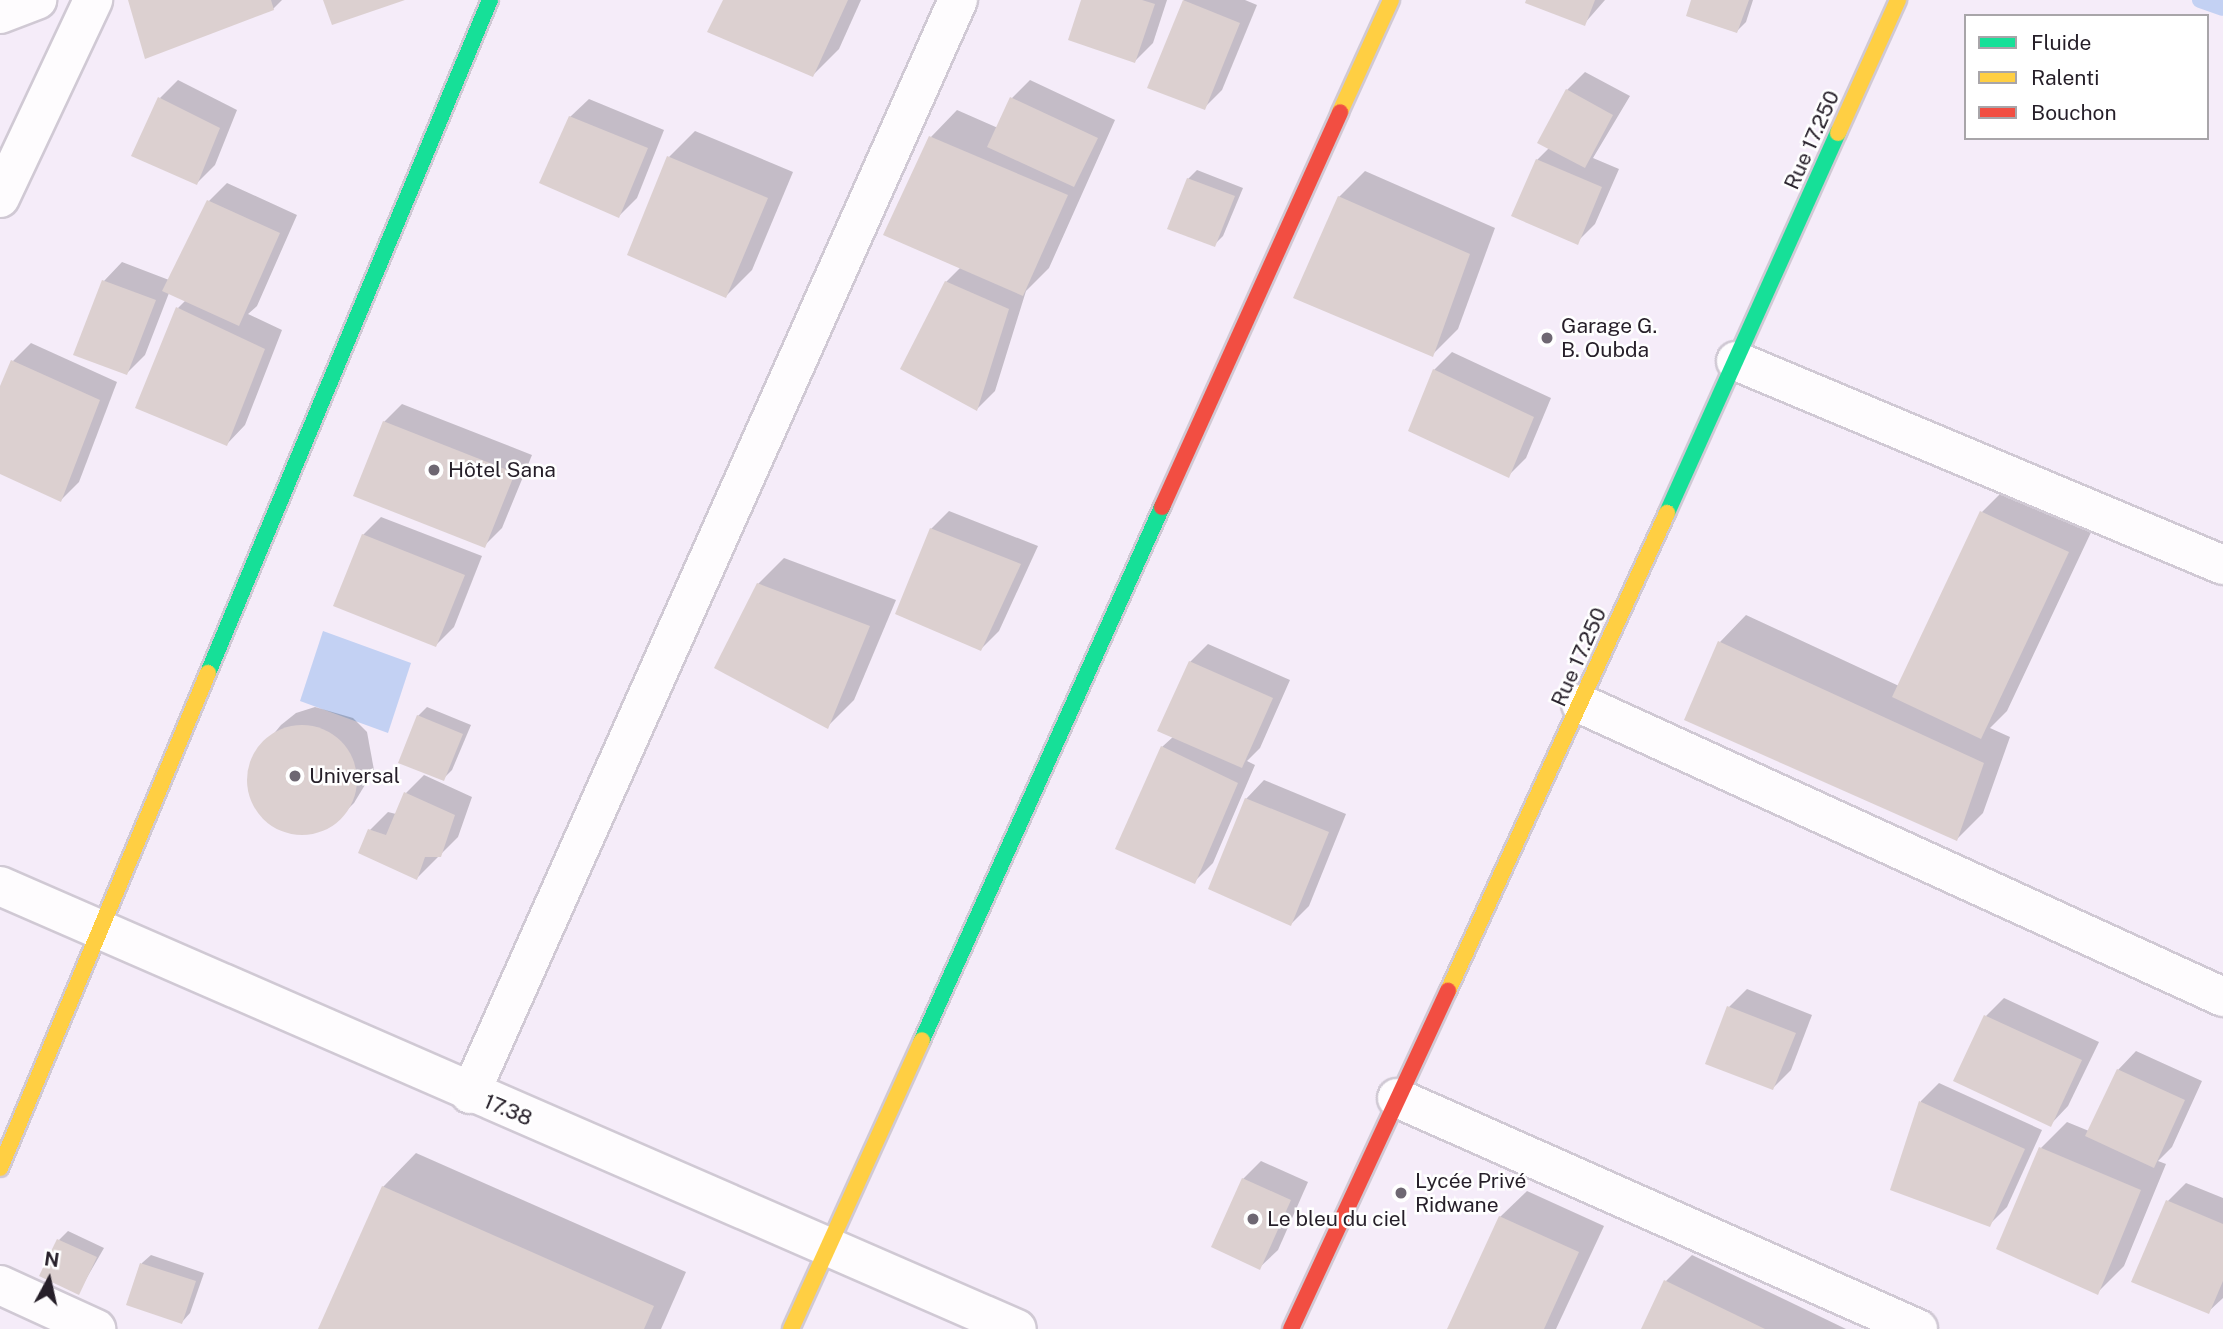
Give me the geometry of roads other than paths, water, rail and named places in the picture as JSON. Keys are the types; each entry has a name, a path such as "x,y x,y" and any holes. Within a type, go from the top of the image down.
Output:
{"street":[{"path":"0,14 37,0"},
{"path":"0,198 93,0"},
{"path":"0,1168 490,0"},
{"path":"470,1094 958,0"},
{"path":"791,1329 1391,0"},
{"name":"Rue 17.250","path":"1291,1329 1581,704 1898,0"},
{"path":"1735,362 2223,565"},
{"path":"1581,704 2223,997"},
{"name":"17.38","path":"0,886 470,1094 829,1245 1017,1329"},
{"path":"1397,1098 1917,1329"},
{"path":"0,1285 96,1329"}],"water":[{"path":"323,631 411,663 388,733 300,701"}],"waterway":[{"path":"2200,0 2223,8"}],"place":[{"name":"Garage G. B. Oubda","path":"1547,338"},
{"name":"Hôtel Sana","path":"434,470"},
{"name":"Universal","path":"295,776"},
{"name":"Lycée Privé Ridwane","path":"1401,1193"},
{"name":"Le bleu du ciel","path":"1253,1219"}]}
